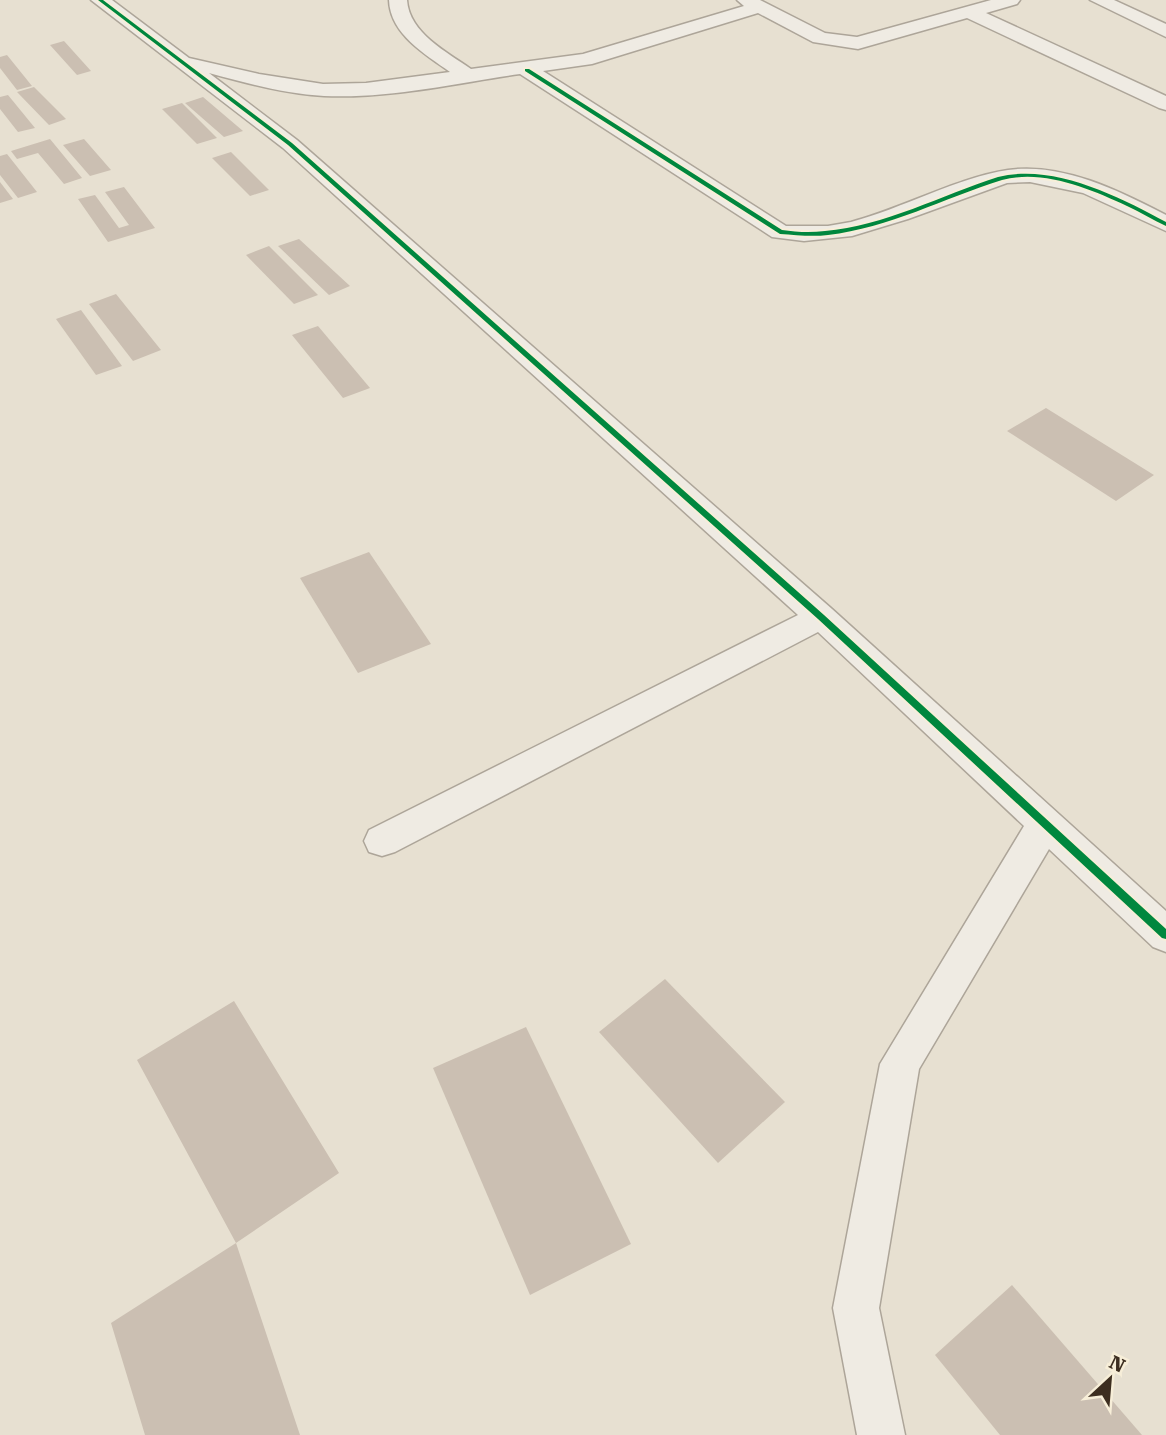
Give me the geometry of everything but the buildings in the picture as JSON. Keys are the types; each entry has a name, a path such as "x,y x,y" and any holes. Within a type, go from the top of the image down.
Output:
{"street":[{"path":"100,0 289,144 821,617 1166,935"},
{"path":"398,0 396,10 405,27 468,76"},
{"path":"177,59 258,79 323,90 366,89 527,70 585,60 752,4 820,38 841,43 878,39 1011,0"},
{"path":"1099,0 1166,31"},
{"path":"971,13 1166,104"},
{"path":"527,70 780,232 802,236 838,232 1009,176 1039,176 1069,182 1166,224"},
{"path":"382,841 821,617"},
{"path":"881,1435 856,1308 900,1064 1045,824"}],"cycle path":[{"path":"100,0 290,144 821,617 1166,935"},
{"path":"527,70 780,232 804,234 852,229 900,215 1000,178 1030,175 1071,182 1091,189 1166,224"}]}
